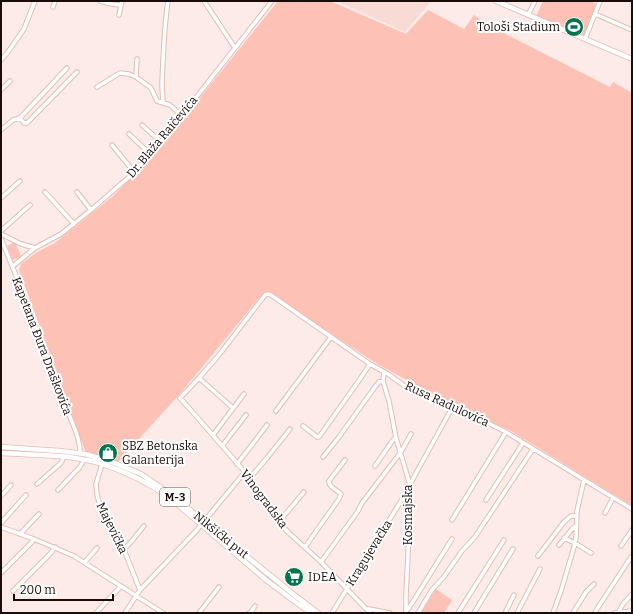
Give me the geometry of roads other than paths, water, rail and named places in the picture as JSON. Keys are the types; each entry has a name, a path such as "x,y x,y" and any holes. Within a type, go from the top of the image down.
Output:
{"main road":[{"path":"496,1 632,59"},
{"name":"Nikšićki put","path":"1,448 80,454 112,462 141,474 166,490 203,524 318,613"},
{"path":"1,453 64,457 84,460 102,464 130,474 163,493 203,524 266,579 311,613"}],"street":[{"path":"1,60 24,29 35,1"},
{"path":"53,7 55,1"},
{"path":"100,1 110,4 121,3 119,15"},
{"path":"163,103 162,86 165,26 168,1"},
{"path":"204,1 235,48"},
{"name":"Dr. Blaža Raičevića","path":"13,266 36,248 55,238 92,210 151,155 272,1"},
{"path":"528,15 535,1"},
{"path":"585,39 600,1"},
{"path":"595,14 632,30"},
{"path":"136,77 137,59"},
{"path":"1,130 13,120 20,118 67,68"},
{"path":"20,118 24,123 27,123 77,72"},
{"path":"96,87 120,73 129,74 136,77 151,88 157,100 173,107 182,116"},
{"path":"1,90 10,81"},
{"path":"142,125 161,142"},
{"path":"129,134 151,155"},
{"path":"112,145 134,172"},
{"path":"1,198 20,181"},
{"path":"45,192 74,224"},
{"path":"77,192 92,210"},
{"path":"1,231 30,205"},
{"path":"1,234 20,244 36,248"},
{"name":"Kapetana Đura Draškovića","path":"1,238 79,440 80,454"},
{"name":"Rusa Radulovića","path":"200,378 265,295 268,294 370,364 412,390 506,432 632,509"},
{"path":"276,412 331,337"},
{"path":"303,426 319,437 370,364"},
{"name":"Kosmajska","path":"384,372 383,382 389,401 396,438 410,485 406,612"},
{"path":"200,378 233,408"},
{"name":"Vinogradska","path":"200,378 180,398 244,473 250,478 272,515 289,533 321,562 370,613"},
{"path":"323,457 379,382 383,382"},
{"path":"213,435 244,394"},
{"name":"Kragujevačka","path":"332,613 406,493 452,408"},
{"path":"222,446 246,415"},
{"path":"237,464 267,425"},
{"path":"250,478 290,429"},
{"path":"452,520 506,432"},
{"path":"321,562 400,452 411,434"},
{"path":"375,466 396,438"},
{"path":"486,500 523,442"},
{"path":"418,613 432,590 444,578 462,551 475,536 533,449"},
{"path":"37,484 61,463 64,457"},
{"path":"58,490 80,467 84,460"},
{"path":"305,547 339,499 340,493 330,485 329,481 344,460"},
{"name":"Majevička","path":"102,464 96,484 99,502 119,537 140,590"},
{"path":"124,613 140,590 203,524 244,473"},
{"path":"553,613 575,543 576,516 584,480"},
{"path":"1,496 11,485"},
{"path":"280,522 304,492"},
{"path":"1,522 26,495"},
{"path":"605,513 613,498"},
{"path":"20,534 39,514"},
{"path":"538,556 564,522 571,516 576,516"},
{"path":"124,549 130,544 144,526"},
{"path":"559,545 576,526"},
{"path":"2,529 55,547 85,562 163,613"},
{"path":"621,546 632,530"},
{"path":"564,538 591,553"},
{"path":"1,573 34,539"},
{"path":"406,612 452,539"},
{"path":"458,613 504,540"},
{"path":"13,591 51,554 55,547"},
{"path":"85,562 97,548"},
{"path":"474,613 513,549"},
{"path":"595,613 631,557"},
{"path":"517,613 540,569"},
{"path":"574,613 586,592 594,584"},
{"path":"96,613 121,586"},
{"path":"199,613 219,587"},
{"path":"618,613 623,604 632,594"},
{"path":"505,613 514,596"},
{"path":"249,613 252,612 255,606"},
{"path":"366,609 390,613"},
{"path":"614,613 632,611"}],"place":[{"name":"Tološi Stadium","path":"574,27"},
{"name":"SBZ Betonska Galanterija","path":"108,453"},
{"name":"IDEA","path":"294,577"}]}
